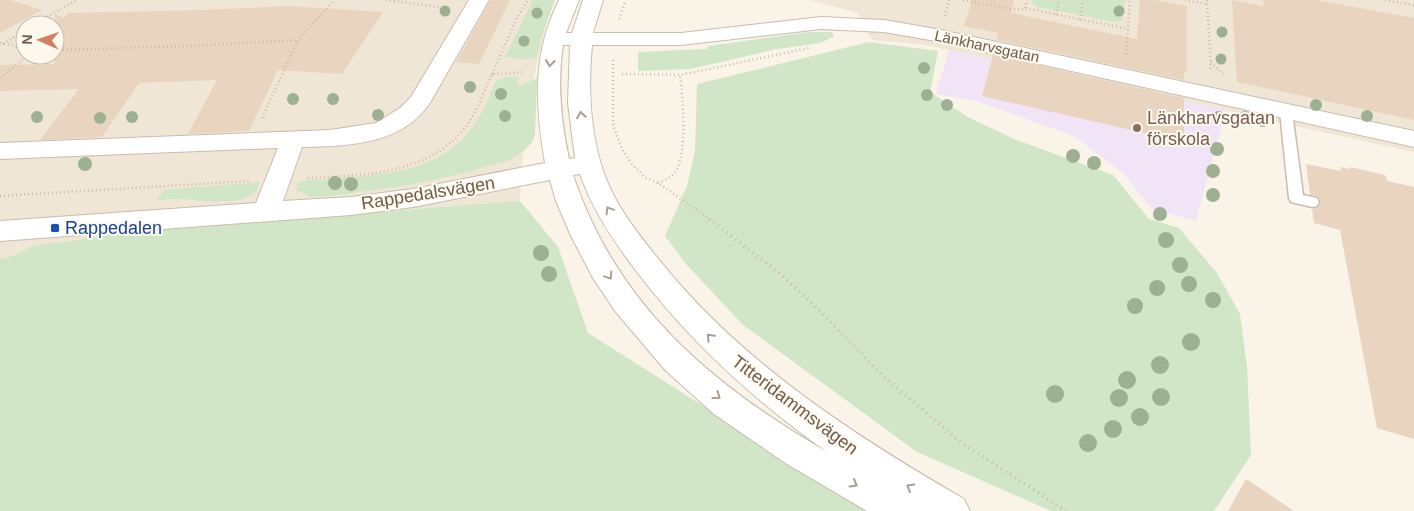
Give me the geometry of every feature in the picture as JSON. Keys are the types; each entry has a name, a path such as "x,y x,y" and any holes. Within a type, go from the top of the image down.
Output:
{"street":[{"name":"Titteridammsvägen","path":"569,0 553,39 548,102 558,170 580,226 602,266 626,303 673,357 703,386 782,441 900,511"},
{"name":"Titteridammsvägen","path":"593,0 582,38 578,69 578,95 588,163 602,198 626,238 652,274 675,301 722,349 760,383 823,429 900,481 952,511"},
{"path":"0,151 90,149 293,139 373,132 396,124 420,101 475,5"},
{"name":"Länkharvsgatan","path":"553,39 681,39 821,23 884,26 936,35 1414,139"},
{"path":"266,212 276,180 293,139"},
{"name":"Rappedalsvägen","path":"0,231 351,206 413,198 588,163"}],"lane":[{"path":"1286,112 1296,198 1312,202"}],"path":[{"path":"50,15 76,0"},
{"path":"251,141 298,40 334,0"},
{"path":"386,0 475,5"},
{"path":"492,74 517,18 528,0"},
{"path":"626,0 615,38 612,88 613,125 622,149 631,163 646,178 658,183 721,227 777,271 813,304 884,377 959,441 1066,511"},
{"path":"963,0 1017,10 1025,8 1128,29"},
{"path":"1025,8 1027,0"},
{"path":"1056,15 1059,0"},
{"path":"1080,20 1083,0"},
{"path":"1126,55 1130,0"},
{"path":"1185,0 1207,4"},
{"path":"1207,0 1211,95"},
{"path":"1387,0 1414,5"},
{"path":"622,74 680,74 830,44 839,39 847,23"},
{"path":"2,44 15,36"},
{"path":"65,50 190,46 298,40"},
{"path":"2,44 15,46"},
{"path":"0,78 16,65"},
{"path":"658,183 669,178 677,171 681,158 682,109 680,74"}],"shaded area":[{"path":"0,0 552,0 525,116 520,201 164,228 31,246 18,254 0,259"},
{"path":"810,0 1414,0 1414,152 926,45 872,40 858,13"},
{"name":"Länkharvsgatan förskola","path":"949,50 1226,110 1196,221 1152,209 1123,173 1074,136 973,100 936,94"}],"green space":[{"path":"533,0 555,0 541,38 537,58 505,57"},
{"path":"1032,0 1125,0 1122,21 1115,22 1037,7"},
{"path":"809,32 832,32 834,36 821,43 777,49 691,69 638,71 638,52 706,49 709,46"},
{"path":"869,42 938,51 930,92 968,117 1014,139 1113,175 1149,219 1179,228 1217,273 1240,314 1247,366 1251,455 1214,511 1051,511 917,452 743,325 686,264 665,236 687,186 695,151 697,84"},
{"path":"506,77 519,77 517,83 520,86 537,78 535,135 525,150 510,160 460,174 409,185 311,197 296,190 297,184 304,181 378,174 414,167 449,151 466,135 475,123 487,103 496,82"},
{"path":"260,182 256,191 248,197 237,200 168,199 156,201 164,190"},
{"path":"520,201 558,247 588,333 790,461 875,511 0,511 0,259 18,254 31,246 164,228"}],"building":[{"path":"0,0 11,0 42,10 33,15 15,15 15,25 0,33"},
{"path":"491,0 510,0 479,64 456,62"},
{"path":"972,0 1014,0 1011,13 1137,39 1140,0 1154,0 1187,6 1187,73 1184,72 1184,80 997,40 998,33 964,26"},
{"path":"1232,0 1264,6 1263,0 1316,0 1414,18 1414,120 1237,82"},
{"path":"288,6 383,12 342,74 278,70 249,131 188,134 217,80 139,83 102,137 40,140 79,89 0,91 0,65 65,65 65,17 68,13"},
{"path":"993,55 1184,98 1184,142 982,96"},
{"path":"1306,164 1341,171 1340,167 1350,169 1350,167 1385,175 1387,181 1414,187 1414,439 1377,428 1340,230 1314,223 1312,209 1319,207 1321,201 1317,196 1310,195"},
{"path":"1246,479 1294,511 1228,511"}],"place":[{"name":"Länkharvsgatan förskola","path":"1137,128"},
{"name":"Rappedalen","path":"55,228"}]}
